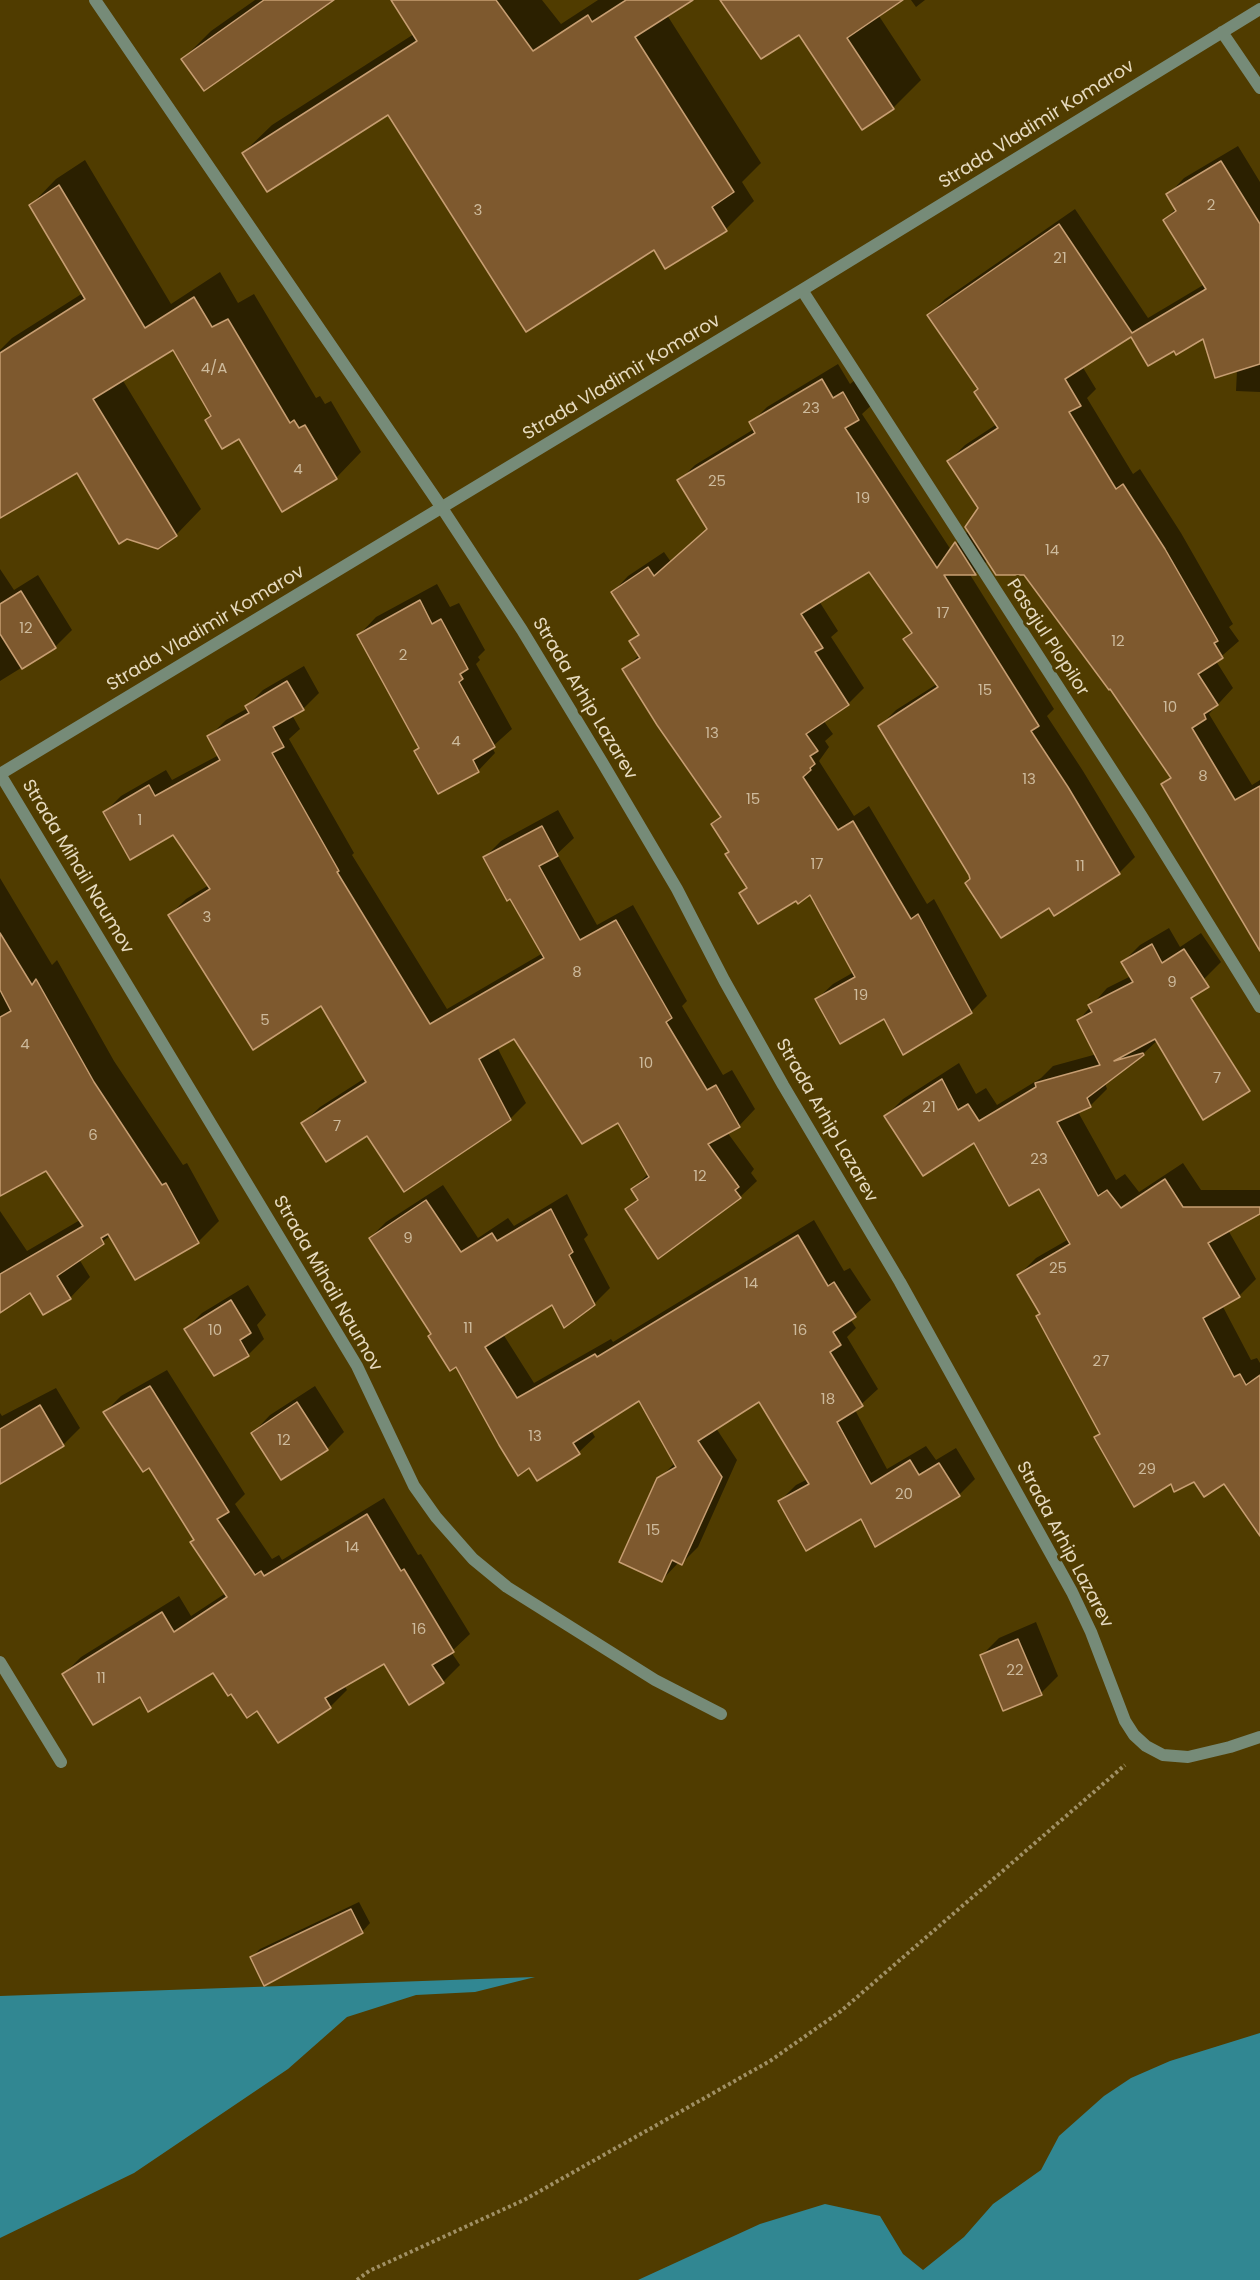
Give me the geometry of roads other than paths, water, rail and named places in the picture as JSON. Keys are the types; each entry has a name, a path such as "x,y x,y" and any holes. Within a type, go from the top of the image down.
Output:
{"street":[{"name":"Strada Arhip Lazarev","path":"95,0 442,508 522,630 677,889 724,980 783,1085 900,1282 1035,1524 1091,1632 1125,1720 1134,1735 1146,1746 1163,1755 1188,1757 1260,1737"},
{"name":"Strada Vladimir Komarov","path":"0,774 802,290 1260,9"},
{"path":"1222,32 1260,88"},
{"name":"Pasajul Plopilor","path":"802,290 1141,815 1260,1007"},
{"name":"Strada Mihail Naumov","path":"0,774 357,1366 414,1486 436,1517 473,1559 507,1587 655,1680 721,1714"},
{"path":"0,1662 61,1761"}],"water":[{"path":"535,1977 475,1992 416,1995 347,2017 288,2069 134,2173 0,2238 0,1996"},
{"path":"1260,2033 1260,2280 638,2280 760,2224 825,2204 880,2216 903,2254 923,2270 964,2237 993,2204 1041,2170 1059,2136 1104,2096 1131,2078 1170,2061"}]}
